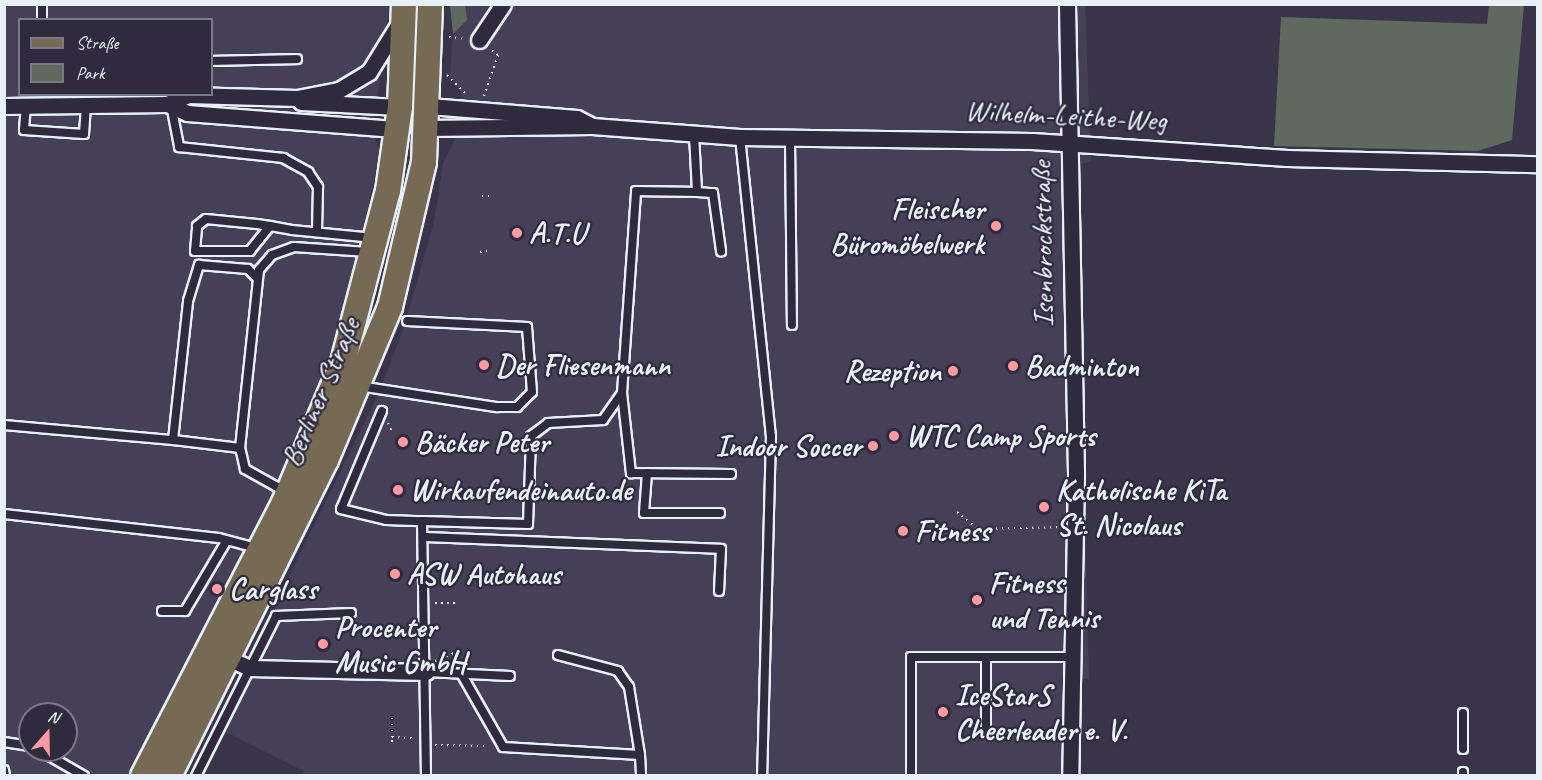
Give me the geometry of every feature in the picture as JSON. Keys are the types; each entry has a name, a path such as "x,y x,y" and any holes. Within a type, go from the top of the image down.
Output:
{"main road":[{"name":"Berliner Straße","path":"169,776 239,663 359,386 406,246 427,117 430,4"},
{"name":"Berliner Straße","path":"143,776 284,505 340,372 377,246 398,118 404,9"},
{"name":"Wilhelm-Leithe-Weg","path":"398,118 427,117"}],"street":[{"path":"479,40 503,4"},
{"name":"Isenbrockstraße","path":"1067,4 1067,143 1076,526 1070,776"},
{"path":"213,96 297,98 358,82 385,51 404,9"},
{"path":"4,106 26,106 42,100 86,105 167,104 186,96"},
{"path":"297,98 303,103 398,118"},
{"path":"167,104 187,113 398,118"},
{"name":"Wilhelm-Leithe-Weg","path":"427,117 740,137 1067,143 1287,158 1538,164"},
{"name":"Wilhelm-Leithe-Weg","path":"427,117 577,118 592,126"},
{"path":"239,663 426,668"}],"lane":[{"path":"213,61 297,59"},
{"path":"167,104 176,116 179,147 284,158 308,172 318,187 317,232"},
{"path":"26,106 24,130 84,134 86,105"},
{"path":"694,134 697,192"},
{"path":"740,137 771,436 762,776"},
{"path":"790,139 792,325"},
{"path":"721,251 713,193 636,191 622,393 630,472 731,474"},
{"path":"270,226 250,251 195,251 197,226 206,219 270,226 317,232 377,246"},
{"path":"284,505 279,488 245,469 240,448 257,278 272,255 294,247 377,246"},
{"path":"173,440 188,301 199,265 248,268 257,278"},
{"path":"359,386 517,407 532,392 527,327 407,321"},
{"path":"382,411 341,509 421,518 528,524 531,436 548,423 603,420 622,393"},
{"path":"4,425 240,448"},
{"path":"647,473 644,513 720,513"},
{"path":"4,514 227,540 260,549"},
{"path":"421,518 426,604 426,776"},
{"path":"423,537 722,549 719,591"},
{"path":"162,611 185,611 227,540"},
{"path":"239,663 276,616 351,613"},
{"path":"558,655 618,671 629,687 640,755 641,776"},
{"path":"911,776 911,657 1072,657"},
{"path":"986,657 986,733"},
{"name":"Berliner Straße","path":"196,776 239,663"},
{"path":"426,668 462,675 510,676"},
{"path":"462,675 497,743 511,748 640,755"},
{"path":"1463,713 1463,749"},
{"path":"60,762 84,776"},
{"path":"4,770 5,776"}],"path":[{"path":"477,95 485,96 498,55 479,40"},
{"path":"482,196 490,196"},
{"path":"480,252 488,251"},
{"path":"957,512 978,529 1076,526"},
{"path":"426,604 459,603"},
{"path":"426,668 458,651"},
{"path":"392,715 392,742"},
{"path":"392,737 426,742 497,743"}],"shaded area":[{"path":"5,5 389,5 373,134 380,152 332,369 288,479 134,775 5,776"},
{"path":"465,5 1085,5 1091,161 1082,164 1077,180 1089,679 1062,678 1061,775 302,775 304,771 226,732 279,622 274,607 378,395 403,330 434,222 443,163 458,133 461,92 450,75 453,34 467,20"}],"green space":[{"path":"450,5 465,5 467,20 453,34"},
{"path":"1489,5 1524,5 1512,140 1478,151 1274,146 1281,17 1487,24"}],"place":[{"name":"Fleischer Büromöbelwerk","path":"996,226"},
{"name":"A.T.U","path":"517,233"},
{"name":"Der Fliesenmann","path":"484,365"},
{"name":"Badminton","path":"1013,366"},
{"name":"Rezeption","path":"953,371"},
{"name":"WTC Camp Sports","path":"894,436"},
{"name":"Bäcker Peter","path":"403,442"},
{"name":"Indoor Soccer","path":"873,446"},
{"name":"Wirkaufendeinauto.de","path":"398,490"},
{"name":"Katholische KiTa St. Nicolaus","path":"1044,507"},
{"name":"Fitness","path":"903,531"},
{"name":"ASW Autohaus","path":"395,574"},
{"name":"Carglass","path":"217,589"},
{"name":"Fitness und Tennis","path":"977,600"},
{"name":"Procenter Music GmbH","path":"323,644"},
{"name":"IceStarS Cheerleader e. V.","path":"943,712"}]}
